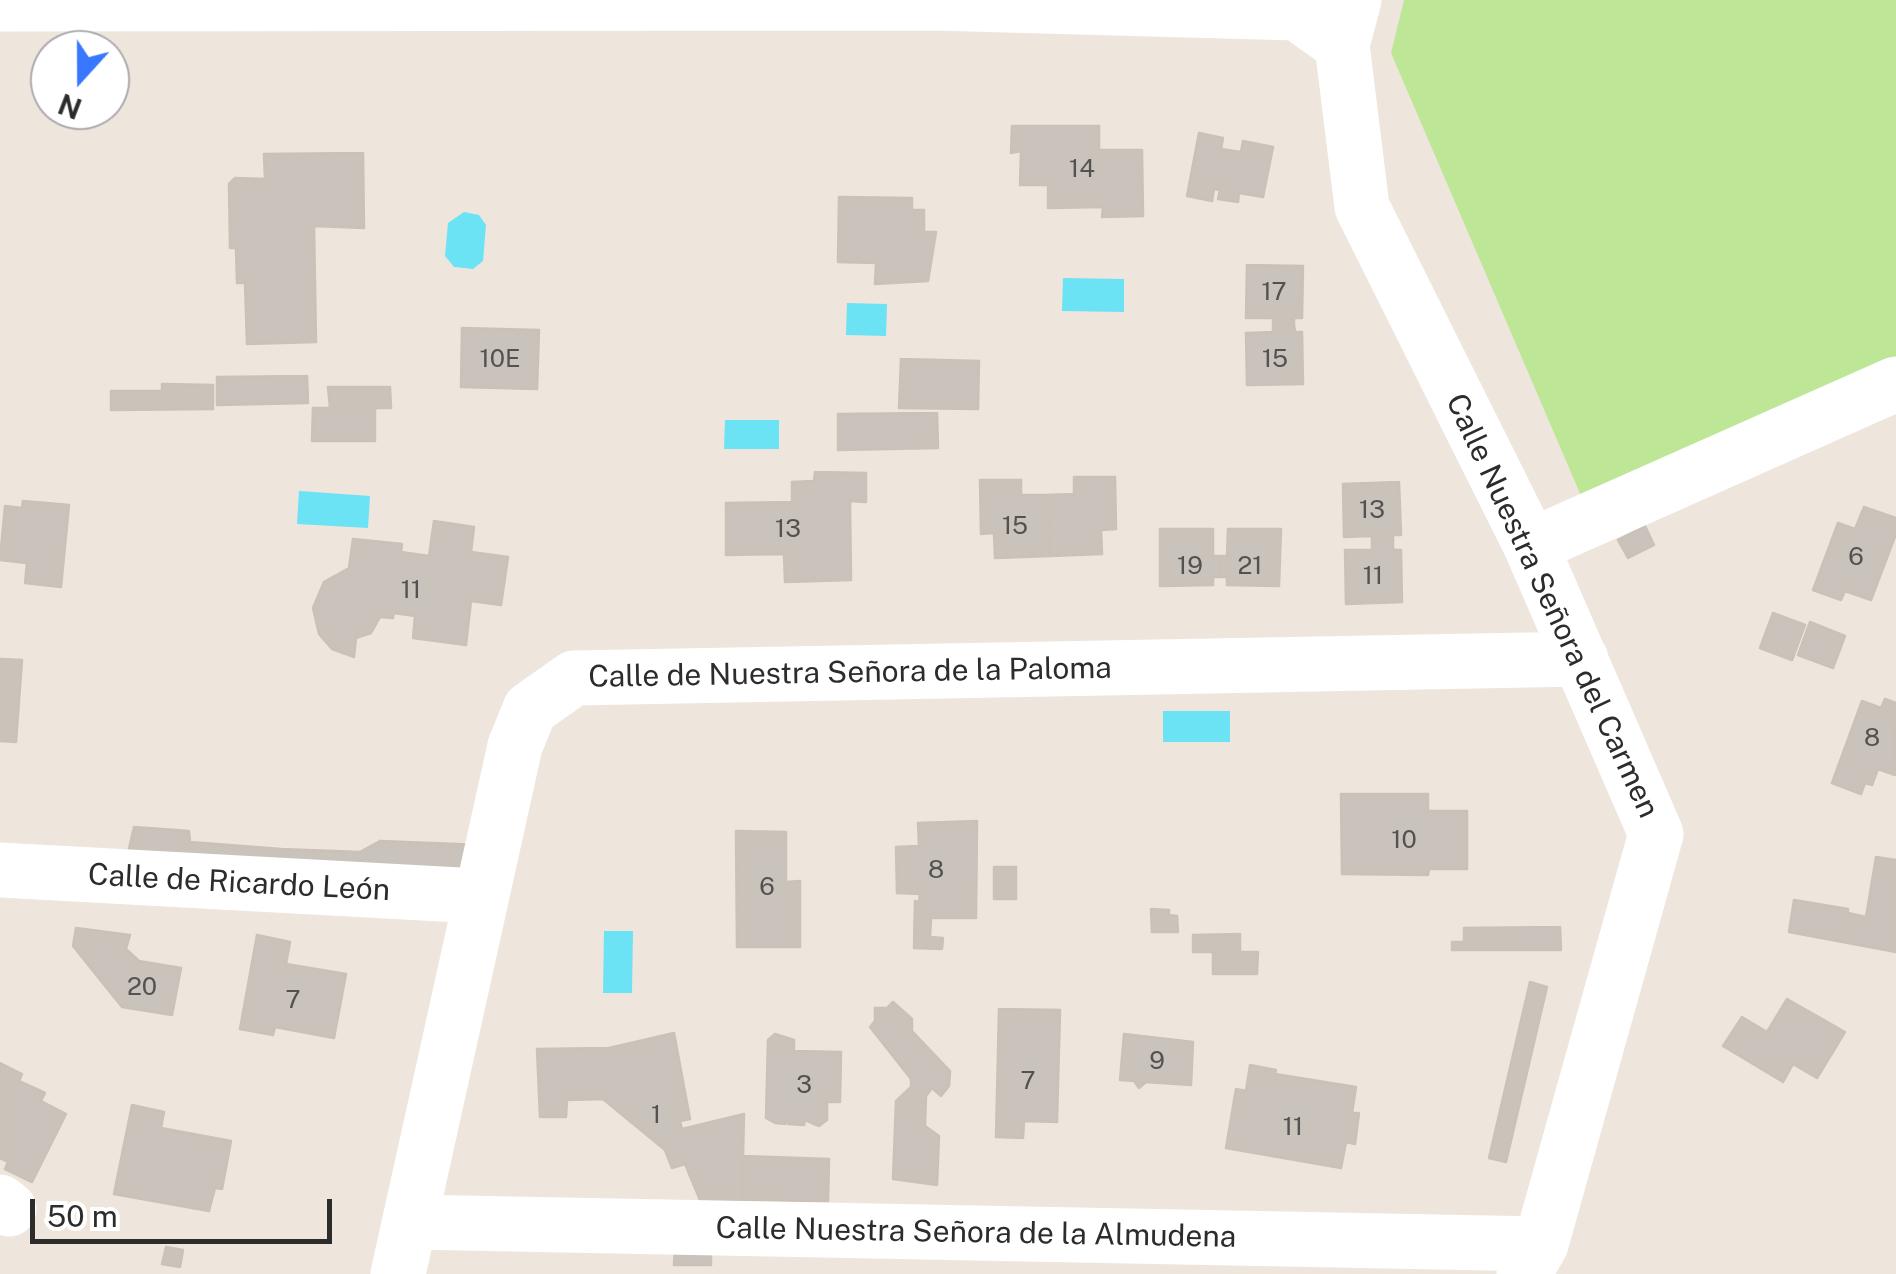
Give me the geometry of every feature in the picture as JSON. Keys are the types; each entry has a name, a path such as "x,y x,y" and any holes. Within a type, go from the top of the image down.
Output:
{"street":[{"path":"0,4 934,1 1297,12 1348,22"},
{"name":"Calle Nuestra Señora del Carmen","path":"1348,22 1362,207 1531,546 1656,834 1533,1259"},
{"path":"1531,546 1896,384"},
{"name":"Calle de Nuestra Señora de la Paloma","path":"398,1274 478,896 515,746 530,709 574,678 1581,659"},
{"name":"Calle de Ricardo León","path":"0,870 478,896"},
{"name":"Calle Nuestra Señora de la Almudena","path":"410,1222 1533,1259"}],"green space":[{"path":"1404,0 1896,0 1896,358 1582,498 1391,53"}],"water":[{"path":"464,212 479,215 486,225 483,261 473,269 454,267 445,256 448,223"},
{"path":"1063,278 1124,279 1124,312 1062,311"},
{"path":"847,303 887,304 886,336 846,335"},
{"path":"725,420 779,420 779,449 724,449"},
{"path":"299,491 370,496 368,528 297,524"},
{"path":"1163,711 1230,711 1230,742 1163,742"},
{"path":"604,931 633,931 632,993 603,993"}],"building":[{"path":"1012,126 1099,126 1099,150 1142,150 1143,216 1102,217 1103,207 1048,208 1048,185 1020,185 1021,151 1011,153"},
{"path":"1199,133 1223,138 1221,149 1241,152 1243,141 1273,147 1263,197 1239,193 1238,202 1218,199 1220,190 1214,189 1212,201 1187,196"},
{"path":"363,153 364,228 314,226 316,342 247,344 245,283 237,283 236,248 230,248 229,184 235,178 265,179 264,154"},
{"path":"839,197 912,198 912,210 924,210 924,232 936,232 928,281 875,284 876,263 838,262"},
{"path":"1247,265 1303,266 1302,318 1294,318 1294,325 1273,325 1273,318 1246,318"},
{"path":"1273,325 1294,325 1295,332 1302,332 1303,384 1247,385 1246,333 1273,332"},
{"path":"462,328 539,330 537,389 461,387"},
{"path":"901,359 979,361 978,409 899,408"},
{"path":"307,376 308,403 217,405 217,377"},
{"path":"162,384 213,385 213,409 111,410 111,391 162,391"},
{"path":"328,387 390,387 391,408 330,408"},
{"path":"313,408 375,408 375,441 312,441"},
{"path":"937,413 938,448 838,450 838,414"},
{"path":"815,472 866,473 866,502 850,501 851,580 785,582 784,554 726,555 726,503 792,502 792,482 814,481"},
{"path":"1074,477 1115,477 1116,529 1101,530 1102,554 1050,556 1047,495 1074,494"},
{"path":"980,480 1021,480 1021,495 1047,495 1050,556 995,558 994,533 981,534"},
{"path":"1399,482 1401,535 1393,535 1393,543 1372,543 1372,536 1344,537 1343,484"},
{"path":"23,501 69,505 61,587 25,583 27,563 0,560 5,506 22,508"},
{"path":"1864,507 1896,518 1896,534 1871,600 1845,591 1841,600 1813,590 1838,523 1855,529"},
{"path":"434,521 474,527 471,552 508,557 501,605 471,601 466,645 413,638 415,616 394,613 393,618 380,617 371,633 356,638 354,657 332,649 319,634 313,608 324,582 349,568 353,539 402,544 401,552 429,556"},
{"path":"1645,526 1654,545 1628,558 1618,540"},
{"path":"1160,529 1213,529 1213,556 1220,556 1220,577 1213,577 1213,585 1160,586"},
{"path":"1228,529 1281,529 1279,586 1227,585 1227,577 1220,577 1220,556 1227,556"},
{"path":"1372,543 1393,543 1393,550 1401,550 1402,602 1346,604 1345,550 1372,550"},
{"path":"1773,613 1805,625 1792,660 1760,648"},
{"path":"1810,622 1845,636 1833,668 1798,655"},
{"path":"0,659 22,660 16,742 0,741"},
{"path":"1885,699 1896,703 1895,775 1878,769 1872,785 1865,783 1861,794 1832,783 1862,701 1881,708"},
{"path":"1341,794 1428,794 1428,811 1467,811 1467,869 1429,869 1428,875 1342,874"},
{"path":"977,821 976,918 931,918 930,937 943,938 942,949 914,948 915,901 919,902 920,894 897,893 896,847 919,846 918,823"},
{"path":"134,827 189,831 190,842 281,849 280,861 128,853"},
{"path":"736,831 786,832 786,882 800,881 800,947 737,947"},
{"path":"380,841 482,845 475,873 280,861 281,849 360,852"},
{"path":"1876,857 1896,860 1896,952 1789,932 1794,900 1848,909 1848,913 1866,917"},
{"path":"994,867 1016,867 1016,899 994,899"},
{"path":"1151,909 1169,910 1169,915 1177,916 1178,932 1152,932"},
{"path":"1560,927 1561,950 1452,950 1452,942 1464,942 1464,928"},
{"path":"76,928 130,935 126,949 139,961 181,968 172,1015 122,1007 73,946"},
{"path":"1240,934 1240,952 1193,952 1193,935"},
{"path":"257,935 290,942 286,964 346,974 334,1038 275,1027 273,1035 240,1029"},
{"path":"1213,952 1258,952 1257,974 1213,974"},
{"path":"1530,982 1547,987 1506,1162 1489,1158"},
{"path":"1787,999 1845,1032 1817,1078 1793,1064 1783,1082 1723,1046 1742,1017 1767,1032"},
{"path":"893,1002 912,1019 912,1031 950,1071 949,1086 941,1096 932,1088 926,1096 925,1126 939,1136 937,1185 893,1179 896,1101 911,1087 911,1079 870,1027 875,1021 875,1008 887,1008"},
{"path":"999,1009 1060,1010 1057,1122 1024,1121 1023,1138 996,1137"},
{"path":"674,1033 690,1119 680,1121 682,1129 744,1114 742,1200 700,1200 685,1164 672,1168 665,1150 603,1099 567,1100 566,1117 540,1117 537,1049 609,1048"},
{"path":"775,1034 794,1040 794,1051 841,1052 840,1102 827,1102 827,1120 819,1126 805,1120 804,1125 788,1124 788,1119 785,1124 775,1123 766,1118 768,1040"},
{"path":"1124,1034 1193,1042 1191,1085 1146,1082 1139,1088 1134,1081 1120,1080"},
{"path":"0,1063 22,1074 19,1081 45,1093 41,1101 66,1114 32,1182 5,1169 8,1162 0,1158"},
{"path":"1250,1065 1276,1070 1275,1074 1356,1087 1352,1113 1359,1113 1355,1144 1346,1142 1341,1168 1226,1148 1236,1089 1246,1091"},
{"path":"132,1105 164,1112 161,1128 231,1141 222,1189 215,1188 209,1211 114,1194"},
{"path":"743,1156 829,1159 828,1201 742,1200"},
{"path":"675,1246 711,1247 711,1265 674,1265"},
{"path":"166,1247 183,1250 180,1267 162,1264"}]}
